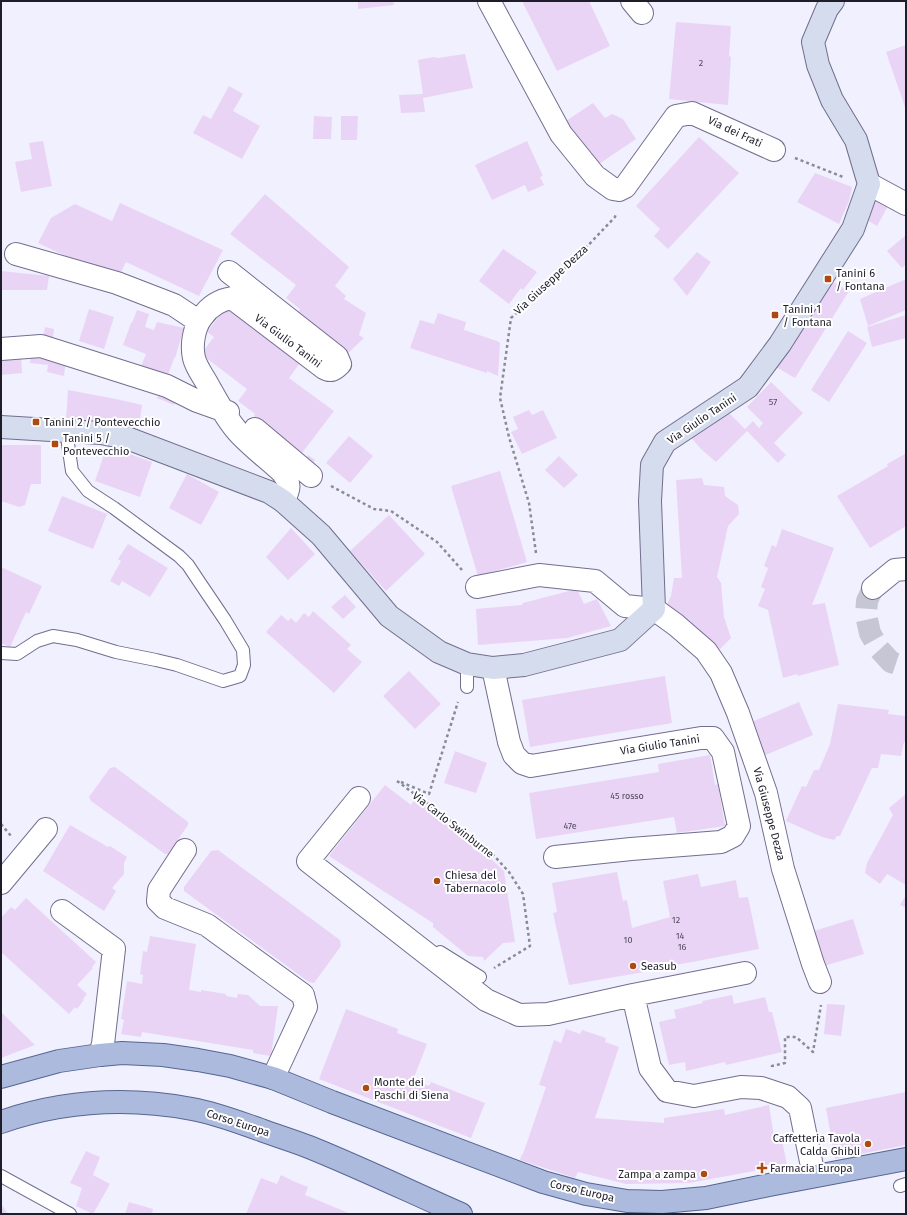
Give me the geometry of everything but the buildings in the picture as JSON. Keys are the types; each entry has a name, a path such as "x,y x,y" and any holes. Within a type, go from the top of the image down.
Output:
{"main road":[{"path":"833,1 827,9 813,42 818,65 832,100 856,140 869,184"},
{"name":"Via Giulio Tanini","path":"654,608 650,501 652,466 666,442 748,387 780,344 853,229 869,184"},
{"path":"1,427 101,433 127,438 269,492 283,502 321,535 390,616 439,652 467,664 493,668 524,665 620,640 654,608"},
{"name":"Corso Europa","path":"1,1077 59,1061 122,1053 164,1055 230,1066 273,1078 332,1102 544,1182 586,1194 627,1201 662,1202 706,1198 906,1159"},
{"name":"Corso Europa","path":"1,1122 36,1112 72,1105 102,1102 134,1103 192,1109 225,1118 308,1147 462,1214"}],"street":[{"path":"489,1 561,134 595,176 613,189 618,200"},
{"name":"Via dei Frati","path":"618,200 624,186 676,116 692,113 774,150"},
{"path":"869,184 906,204"},
{"path":"16,254 117,283 174,305 198,321 193,348 194,358 198,369 223,411 238,432 282,472 286,478 288,492 283,502"},
{"name":"Via Giulio Tanini","path":"198,321 216,304 232,298 324,368 334,370 340,364 337,357 229,272"},
{"path":"1,349 40,346 167,386 223,411 238,416 311,476"},
{"path":"873,588 895,570 906,569"},
{"path":"477,587 539,575 596,581 625,606 654,608"},
{"name":"Via Giuseppe Dezza","path":"654,608 706,651 721,673 738,713 766,793 784,869 813,964 820,982"},
{"name":"Via Giulio Tanini","path":"493,668 508,742 514,756 522,763 531,766 701,738 713,738 723,752 738,826 733,836 721,842 631,848 555,857"},
{"path":"359,798 308,861 486,1000 519,1015 548,1014 633,995 745,973"},
{"path":"1,883 46,828"},
{"path":"185,850 158,890 158,901 165,908 207,925 303,995 306,1007 273,1078"},
{"path":"62,911 114,949 100,1055"},
{"path":"633,995 650,1068 667,1091 694,1096 741,1087 761,1088 788,1097 800,1108 814,1176"}],"lane":[{"path":"1,653 17,654 37,642 53,636 77,640 116,652 178,665 223,681 240,676 244,665 243,650 188,565 152,535 88,492 72,471 66,430"},
{"path":"467,664 467,687"},
{"path":"374,912 480,977"},
{"path":"1,1176 70,1214"}],"path":[{"name":"Via dei Frati","path":"774,150 843,177 856,140"},
{"name":"Via Giuseppe Dezza","path":"539,575 529,503 500,398 511,318 578,256 615,216 618,200"},
{"path":"311,476 374,509 391,511 437,542 477,587"},
{"name":"Via Carlo Swinburne","path":"467,687 457,704 429,794 397,781 486,847 510,872 523,894 530,946 480,977"},
{"path":"772,1066 785,1063 785,1037 796,1037 813,1052 821,1008 820,982"}],"tunnel":[{"path":"873,588 867,601 866,615 870,633 879,649 891,662 906,667"}],"place":[{"name":"Tanini 6 / Fontana","path":"828,279"},
{"name":"Tanini 1 / Fontana","path":"775,315"},
{"name":"Tanini 2 / Pontevecchio","path":"36,422"},
{"name":"Tanini 5 / Pontevecchio","path":"55,444"},
{"name":"Chiesa del Tabernacolo","path":"437,881"},
{"name":"Seasub","path":"633,966"},
{"name":"Monte dei Paschi di Siena","path":"366,1088"},
{"name":"Caffetteria Tavola Calda Ghibli","path":"868,1144"},
{"name":"Farmacia Europa","path":"762,1168"},
{"name":"Zampa a zampa","path":"704,1174"}]}
